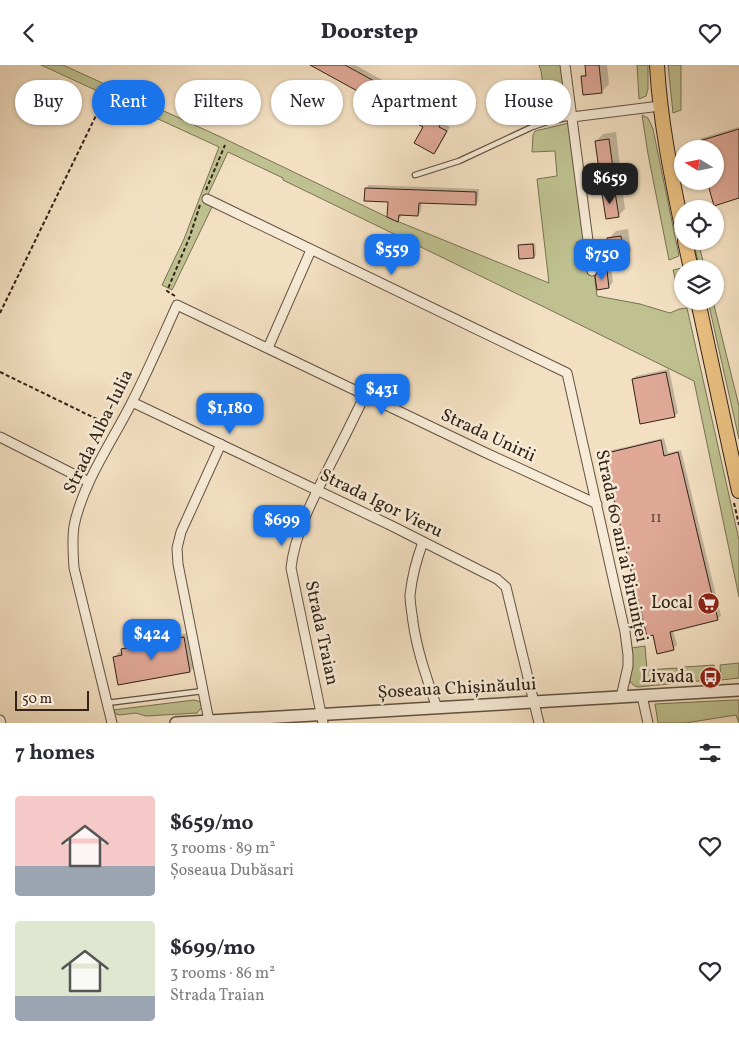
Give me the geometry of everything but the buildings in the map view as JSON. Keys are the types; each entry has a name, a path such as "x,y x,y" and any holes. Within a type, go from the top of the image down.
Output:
{"main road":[{"path":"657,65 664,136 677,200"},
{"path":"700,310 736,496"}],"street":[{"path":"565,65 592,271"},
{"path":"572,117 660,106"},
{"path":"203,200 311,250 268,348"},
{"name":"Strada 60 ani ai Biruinței","path":"311,250 567,373 625,633 628,666 621,697"},
{"name":"Strada Unirii","path":"177,305 597,504"},
{"name":"Strada Alba-Iulia","path":"112,723 74,568 72,549 74,528 89,482 132,402 177,305"},
{"name":"Strada Traian","path":"322,719 291,568 292,552 317,491 365,395"},
{"name":"Strada Igor Vieru","path":"132,402 497,579 506,587 540,723"},
{"path":"0,437 89,482"},
{"path":"209,721 178,564 177,548 181,532 221,444"},
{"path":"423,542 414,573 410,604 420,654 437,708"},
{"name":"Șoseaua Chișinăului","path":"176,723 322,719 437,708 739,690"},
{"path":"642,695 648,723"}],"lane":[{"path":"415,175 459,161 532,127 572,117"},
{"path":"107,703 203,691"}],"path":[{"path":"0,313 92,124"},
{"path":"177,305 176,297 168,291 225,145"},
{"path":"0,373 118,429"},
{"path":"736,496 739,525"}],"green space":[{"path":"41,65 63,65 96,80 92,80 92,88 82,84 82,80 74,80"},
{"path":"539,65 561,65 563,80 542,80"},
{"path":"637,65 648,65 648,89 646,96 639,99"},
{"path":"668,65 681,65 681,110 673,113"},
{"path":"165,112 175,116 175,125 195,125 387,217 549,283 537,179 557,176 555,151 532,152 533,135 535,131 560,125 569,125 597,296 640,304 670,313 677,310 687,310 739,540 739,597 694,381 228,152 204,203 212,207 172,290 162,285 184,239 219,147 165,122"},
{"path":"642,115 648,118 653,129 674,232 674,250 678,250 679,256 669,260"},
{"path":"695,250 700,250 703,260 698,260"},
{"path":"710,310 715,310 739,406 739,439"},
{"path":"645,646 647,670 677,668 678,683 638,687 630,682 631,648"},
{"path":"739,663 739,678 721,680 720,665"},
{"path":"714,665 715,680 685,682 684,667"},
{"path":"194,700 202,702 202,707 197,713 146,716 136,713 120,715 116,714 113,710"},
{"path":"739,700 739,723 736,715 685,723 658,723 655,704"}],"place":[{"name":"Local","path":"709,603"},
{"name":"Livada","path":"710,677"}]}
